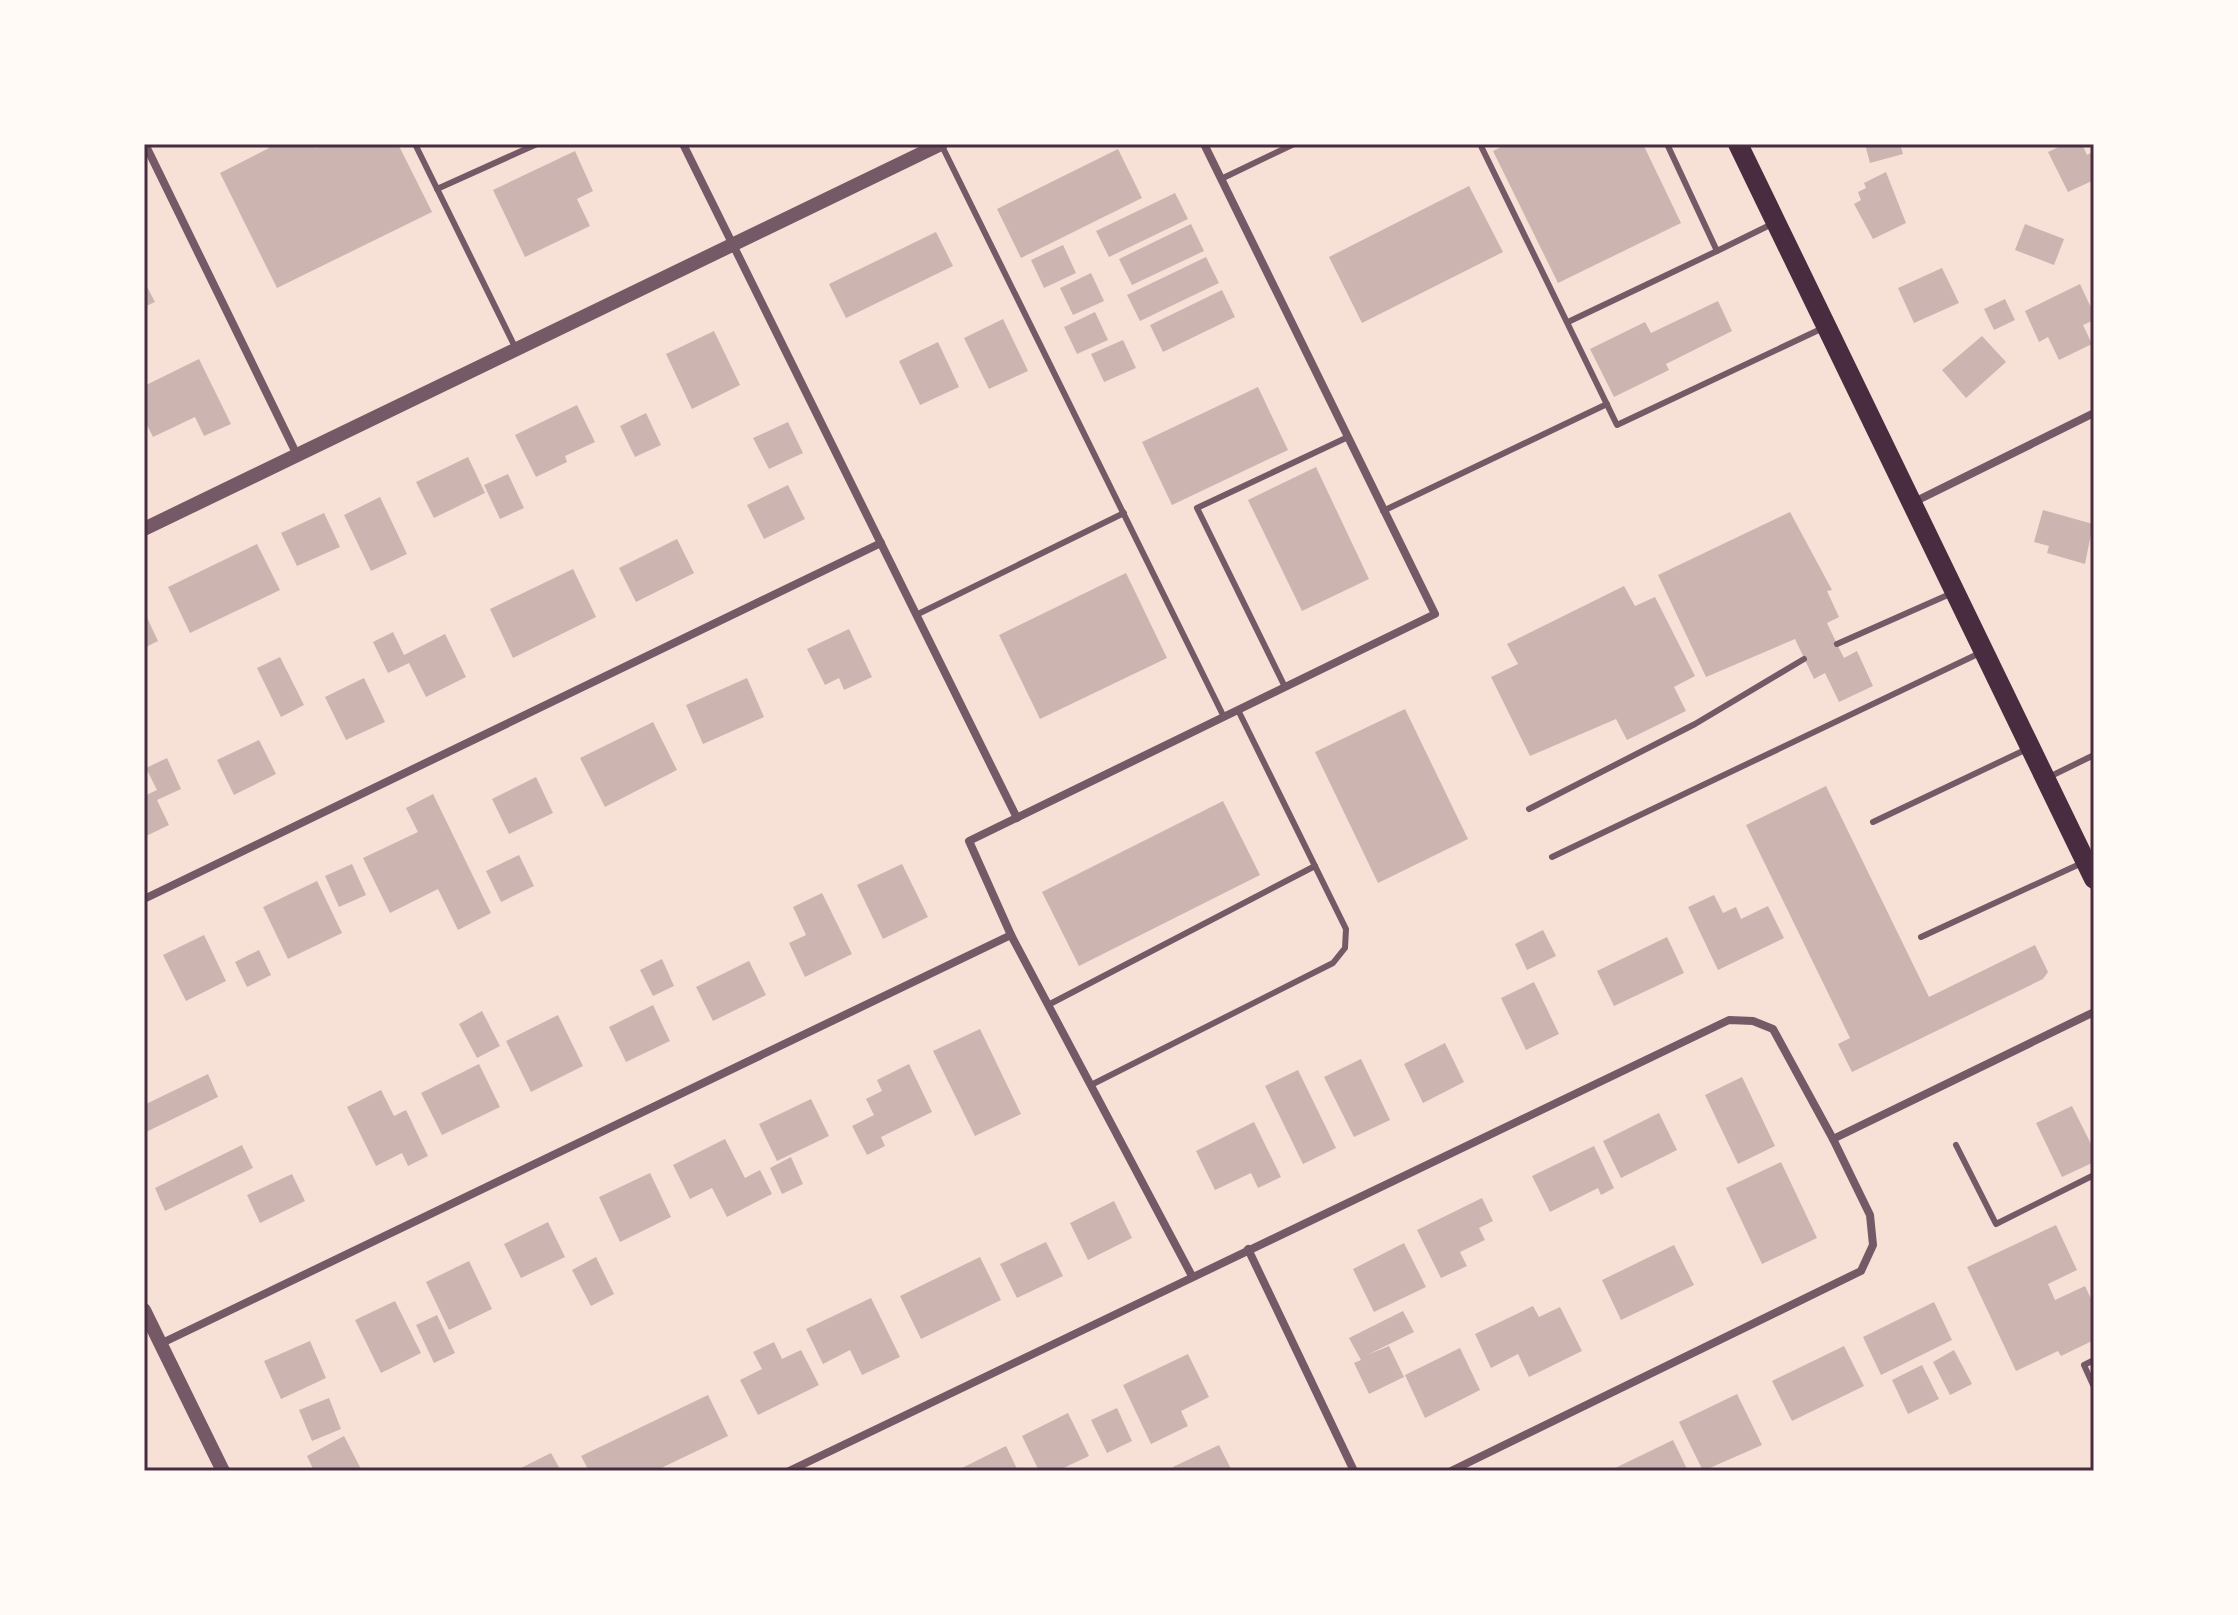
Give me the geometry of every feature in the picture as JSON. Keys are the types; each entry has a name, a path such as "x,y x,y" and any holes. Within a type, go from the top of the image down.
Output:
{"main road":[{"path":"1738,144 2090,870"}],"street":[{"path":"145,144 297,455"},
{"path":"683,144 1017,818"},
{"path":"144,529 941,144"},
{"path":"1192,1276 1011,935 969,841 1435,614 1204,144"},
{"path":"1912,503 2094,413"},
{"path":"144,899 881,543"},
{"path":"160,1344 1011,935"},
{"path":"1833,1139 2094,1012"},
{"path":"789,1471 1729,1020 1753,1021 1773,1029 1870,1215 1873,1245 1861,1271 1451,1471"},
{"path":"1248,1249 1354,1471"},
{"path":"144,1310 223,1471"}],"lane":[{"path":"415,144 516,349"},
{"path":"437,189 537,144"},
{"path":"941,144 1224,717"},
{"path":"1221,179 1294,144"},
{"path":"1480,144 1617,425 1826,327"},
{"path":"1667,144 1717,251"},
{"path":"1568,322 1776,222"},
{"path":"1383,511 1607,404"},
{"path":"1285,687 1197,508 1348,437"},
{"path":"916,615 1124,513"},
{"path":"1837,644 1955,592"},
{"path":"1552,857 1983,652"},
{"path":"1529,809 1695,724 1804,659"},
{"path":"1091,1085 1333,963 1345,948 1346,929 1238,710"},
{"path":"1873,822 2031,748"},
{"path":"2046,778 2094,755"},
{"path":"1048,1005 1315,866"},
{"path":"1921,937 2090,870"},
{"path":"1956,1145 1996,1224 2094,1175"},
{"path":"2094,1360 2084,1365 2094,1387"}],"building":[{"path":"267,144 313,144 315,148 323,144 398,144 432,212 277,288 220,173 269,148"},
{"path":"1507,144 1643,144 1681,223 1558,283 1493,151"},
{"path":"1865,144 1900,144 1903,154 1870,163"},
{"path":"2065,144 2082,144 2087,155 2094,151 2094,180 2068,192 2048,152"},
{"path":"1118,149 1142,198 1021,258 997,209"},
{"path":"575,151 593,191 577,199 590,226 525,257 493,190"},
{"path":"1886,172 1906,223 1873,239 1854,204 1861,200 1858,192 1866,188 1864,183"},
{"path":"1469,186 1503,252 1362,323 1329,257"},
{"path":"1175,193 1188,219 1109,257 1096,231"},
{"path":"1191,224 1204,251 1132,285 1119,259"},
{"path":"2025,224 2064,239 2054,265 2015,250"},
{"path":"936,232 953,266 846,318 829,284"},
{"path":"1063,245 1076,273 1044,288 1031,260"},
{"path":"1206,257 1219,283 1140,321 1127,295"},
{"path":"1942,268 1959,303 1914,323 1898,288"},
{"path":"1091,273 1104,301 1073,315 1060,288"},
{"path":"144,281 155,302 144,307"},
{"path":"2080,284 2094,314 2094,320 2083,325 2092,344 2059,360 2048,337 2039,342 2025,311"},
{"path":"1222,290 1235,317 1163,352 1150,325"},
{"path":"2005,299 2015,320 1994,330 1984,309"},
{"path":"1718,301 1732,331 1666,364 1669,370 1614,397 1590,349 1645,322 1651,333"},
{"path":"1095,312 1108,340 1077,354 1064,327"},
{"path":"1003,319 1028,371 989,389 964,338"},
{"path":"714,331 740,385 692,409 666,354"},
{"path":"1982,336 2006,362 1966,398 1942,370"},
{"path":"1123,340 1136,368 1104,382 1091,354"},
{"path":"938,342 959,387 920,405 899,361"},
{"path":"199,359 231,424 204,436 195,417 153,437 144,419 144,386"},
{"path":"1258,387 1288,450 1172,505 1142,442"},
{"path":"577,405 595,442 565,456 567,462 536,477 515,435"},
{"path":"646,413 661,445 635,457 620,426"},
{"path":"788,422 803,453 769,469 753,438"},
{"path":"468,457 485,493 434,518 416,482"},
{"path":"1316,467 1369,579 1302,611 1248,500"},
{"path":"508,474 524,508 500,519 484,485"},
{"path":"788,485 805,519 764,539 747,505"},
{"path":"380,497 407,554 371,571 344,515"},
{"path":"2043,510 2093,524 2085,564 2047,553 2049,546 2034,542"},
{"path":"1790,512 1832,590 1827,591 1839,617 1827,623 1837,644 1844,658 1857,651 1873,686 1839,702 1825,673 1814,679 1795,639 1706,677 1658,575"},
{"path":"324,513 340,547 297,566 281,533"},
{"path":"677,539 694,573 636,602 619,568"},
{"path":"257,544 280,590 190,633 168,587"},
{"path":"573,569 596,617 513,658 490,609"},
{"path":"1126,573 1167,658 1040,719 999,635"},
{"path":"1624,586 1635,606 1655,597 1695,676 1674,687 1686,711 1627,740 1616,719 1530,756 1491,677 1518,664 1507,644"},
{"path":"144,611 158,641 144,648"},
{"path":"849,629 872,677 844,690 839,678 825,685 807,649"},
{"path":"393,632 404,655 445,634 466,677 426,697 409,663 388,673 373,642"},
{"path":"280,657 304,705 281,717 257,668"},
{"path":"364,678 385,722 346,740 325,697"},
{"path":"747,678 764,717 703,744 686,705"},
{"path":"1405,709 1468,839 1378,883 1315,752"},
{"path":"653,722 677,770 605,807 580,758"},
{"path":"259,740 276,774 234,795 217,760"},
{"path":"167,758 181,789 157,800 169,825 144,837 144,796 157,790 146,768"},
{"path":"536,777 553,813 509,834 492,799"},
{"path":"1826,786 1929,997 2035,945 2048,972 2043,979 1852,1072 1838,1044 1850,1038 1746,825"},
{"path":"433,794 491,913 458,930 438,889 390,913 363,858 418,832 406,808"},
{"path":"1223,801 1260,875 1079,966 1042,892"},
{"path":"519,855 534,886 501,902 486,871"},
{"path":"352,864 366,895 339,907 325,876"},
{"path":"902,864 928,917 883,939 857,885"},
{"path":"317,881 342,933 288,959 263,907"},
{"path":"822,893 852,954 805,977 789,943 806,935 793,907"},
{"path":"1714,895 1723,913 1736,907 1741,919 1768,906 1784,938 1718,970 1688,907"},
{"path":"1543,930 1556,956 1527,970 1515,944"},
{"path":"204,935 226,981 186,1001 163,955"},
{"path":"1667,937 1684,973 1614,1006 1597,971"},
{"path":"259,950 271,975 247,987 235,962"},
{"path":"662,959 674,986 653,996 640,970"},
{"path":"749,961 766,995 713,1021 696,987"},
{"path":"1534,982 1559,1034 1526,1050 1501,998"},
{"path":"653,1005 670,1041 626,1062 609,1027"},
{"path":"482,1011 500,1046 477,1058 459,1024"},
{"path":"558,1015 583,1066 531,1092 506,1041"},
{"path":"980,1029 1021,1114 975,1136 933,1051"},
{"path":"1445,1043 1464,1082 1423,1103 1404,1064"},
{"path":"1361,1059 1390,1120 1354,1137 1324,1077"},
{"path":"479,1064 500,1107 442,1135 421,1093"},
{"path":"909,1064 932,1112 881,1137 885,1146 867,1155 852,1126 874,1115 866,1099 882,1091 877,1080"},
{"path":"1298,1070 1336,1148 1303,1164 1265,1086"},
{"path":"208,1074 218,1097 144,1133 144,1105"},
{"path":"1742,1077 1775,1146 1738,1164 1705,1095"},
{"path":"381,1090 394,1116 406,1110 428,1156 408,1166 402,1153 376,1166 347,1107"},
{"path":"811,1099 829,1136 777,1161 759,1124"},
{"path":"2072,1106 2094,1150 2094,1162 2062,1177 2036,1123"},
{"path":"1659,1113 1677,1150 1621,1178 1603,1141"},
{"path":"1254,1122 1281,1177 1258,1188 1251,1173 1215,1190 1196,1151"},
{"path":"725,1139 745,1178 760,1170 772,1194 727,1217 712,1188 690,1199 673,1165"},
{"path":"242,1145 253,1168 165,1211 155,1188"},
{"path":"1594,1146 1614,1188 1601,1195 1598,1188 1550,1212 1532,1176"},
{"path":"791,1157 803,1184 782,1194 770,1168"},
{"path":"1781,1162 1817,1238 1762,1264 1726,1188"},
{"path":"650,1173 671,1217 620,1242 599,1197"},
{"path":"292,1174 305,1201 260,1223 247,1195"},
{"path":"1482,1198 1493,1221 1479,1228 1485,1240 1460,1252 1467,1266 1441,1278 1417,1230"},
{"path":"1114,1201 1132,1238 1088,1260 1070,1223"},
{"path":"548,1222 565,1257 521,1278 504,1244"},
{"path":"2056,1225 2077,1270 2048,1284 2055,1300 2085,1286 2094,1305 2094,1340 2061,1356 2058,1351 2016,1371 1967,1267"},
{"path":"1046,1242 1063,1276 1017,1298 1000,1264"},
{"path":"1404,1243 1426,1287 1374,1312 1353,1269"},
{"path":"1674,1245 1694,1285 1621,1320 1602,1280"},
{"path":"596,1257 614,1294 591,1306 572,1270"},
{"path":"980,1257 1001,1300 921,1339 900,1296"},
{"path":"469,1261 492,1309 449,1330 426,1282"},
{"path":"871,1298 900,1357 862,1375 850,1350 823,1364 806,1329"},
{"path":"395,1301 421,1353 381,1373 355,1320"},
{"path":"1934,1302 1952,1340 1881,1375 1863,1337"},
{"path":"1533,1306 1539,1317 1560,1307 1582,1351 1529,1377 1518,1354 1491,1368 1475,1334"},
{"path":"1403,1311 1414,1332 1367,1355 1389,1346 1404,1377 1369,1394 1354,1363 1361,1360 1349,1338"},
{"path":"437,1315 455,1353 434,1363 416,1325"},
{"path":"310,1341 326,1378 281,1399 264,1361"},
{"path":"774,1342 782,1359 801,1350 819,1385 758,1415 740,1380 762,1369 753,1352"},
{"path":"1844,1346 1864,1386 1792,1421 1772,1381"},
{"path":"1460,1348 1480,1390 1425,1418 1405,1375"},
{"path":"1954,1350 1972,1384 1950,1395 1933,1362"},
{"path":"1188,1354 1209,1397 1181,1411 1188,1426 1151,1444 1123,1385"},
{"path":"1922,1365 1939,1399 1908,1414 1892,1380"},
{"path":"1737,1394 1762,1445 1703,1471 1679,1422"},
{"path":"708,1395 728,1436 655,1471 589,1471 581,1456"},
{"path":"329,1398 341,1429 312,1441 299,1410"},
{"path":"1117,1408 1132,1441 1107,1453 1091,1420"},
{"path":"1068,1413 1089,1456 1057,1471 1039,1471 1022,1436"},
{"path":"344,1436 362,1471 314,1471 307,1456"},
{"path":"1673,1440 1688,1471 1609,1471"},
{"path":"1219,1445 1232,1471 1175,1471 1173,1467"},
{"path":"1006,1446 1018,1471 961,1471 960,1469"},
{"path":"551,1453 561,1471 515,1471"}]}
